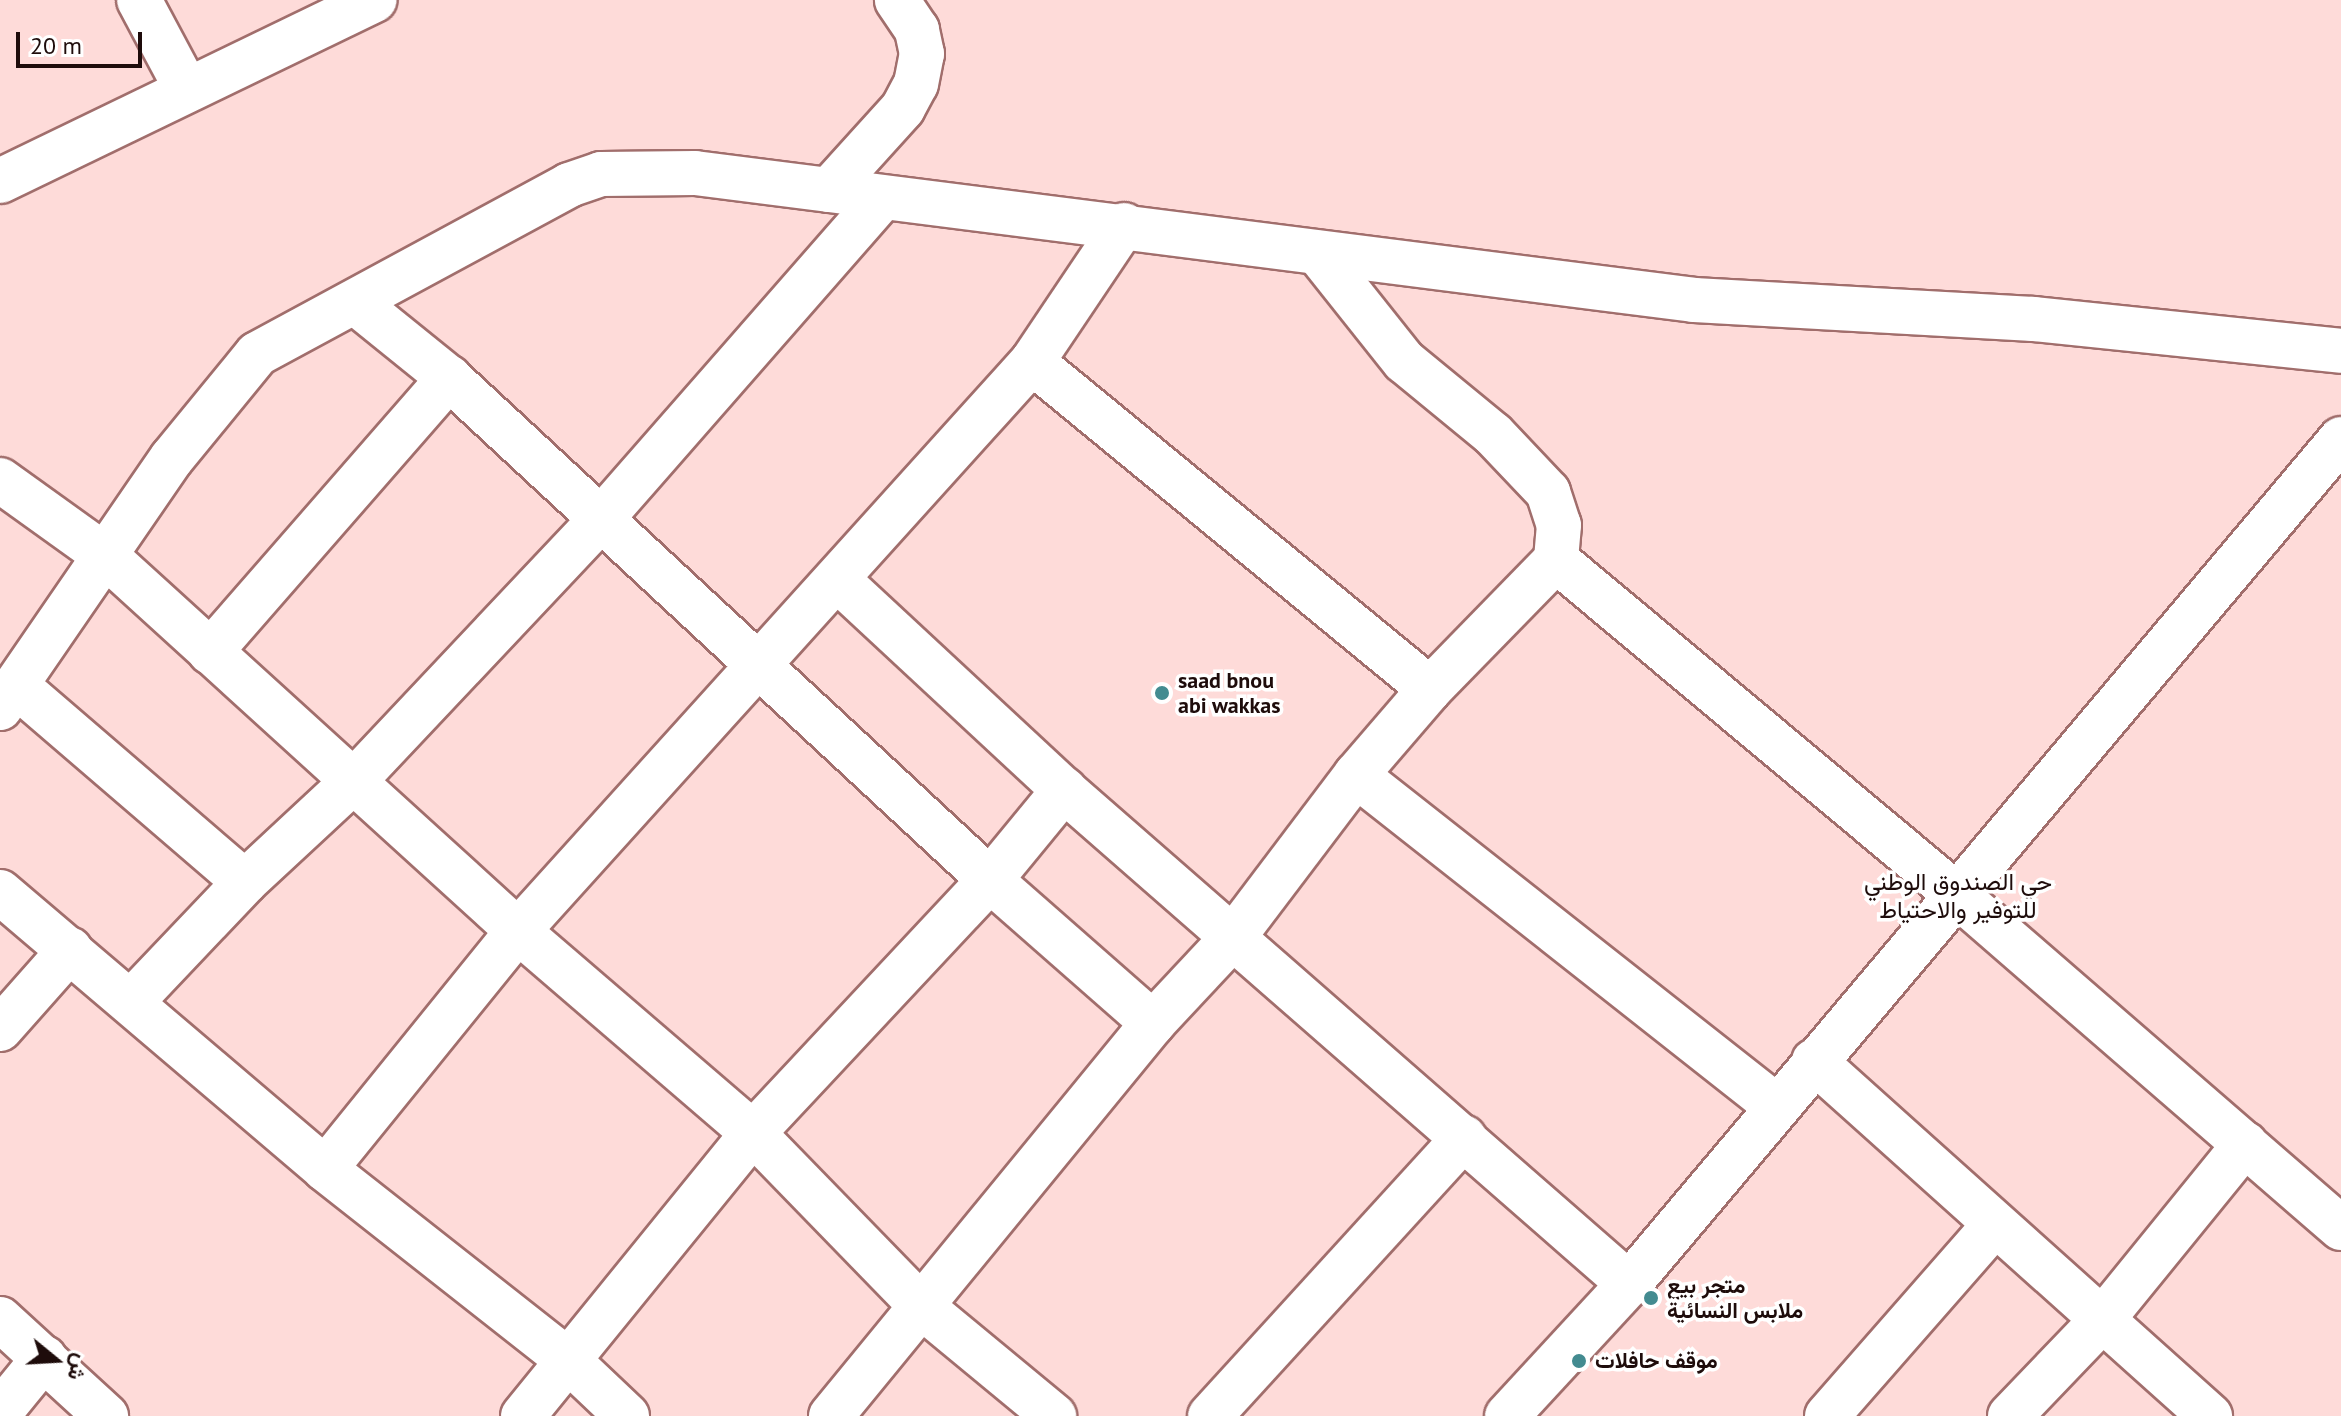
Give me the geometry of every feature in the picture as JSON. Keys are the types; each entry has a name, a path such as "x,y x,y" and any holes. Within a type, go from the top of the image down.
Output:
{"street":[{"path":"139,0 187,90"},
{"path":"0,181 375,0"},
{"path":"829,190 903,108 916,84 922,54 917,30 897,0"},
{"path":"245,882 9,698 172,458 257,354 291,331 356,303 569,185 601,174 667,170 881,199 1124,225 1318,253 1694,300 2033,319 2341,351"},
{"path":"133,1000 245,882 356,779 602,518 881,199"},
{"path":"325,1169 518,931 1032,362 1124,225"},
{"path":"831,1416 1153,1023 1235,935 1356,775 1430,689 1556,560 1559,525 1548,492 1493,434 1404,361 1318,253"},
{"path":"356,303 449,378 759,661 990,880 1153,1023"},
{"path":"1032,362 1430,689"},
{"path":"210,652 449,378"},
{"path":"1507,1416 1629,1284 2341,439"},
{"path":"0,480 17,518 107,557 356,779 518,931 753,1133 921,1306 1054,1416"},
{"path":"1556,560 1958,896 2341,1228"},
{"path":"838,580 1064,790 1235,935 1629,1284"},
{"path":"1356,775 1776,1106"},
{"path":"523,1416 753,1133 990,880 1064,790"},
{"path":"0,892 133,1000 325,1169 569,1361 627,1416"},
{"path":"0,1029 70,950"},
{"path":"1814,1061 2210,1416"},
{"path":"1210,1416 1464,1138"},
{"path":"2010,1416 2102,1320 2245,1144"},
{"path":"1827,1416 1995,1224"},
{"path":"0,1319 106,1416"},
{"path":"0,1412 44,1358"}],"place":[{"name":"saad bnou abi wakkas","path":"1162,693"},
{"name":"متجر بيع ملابس النسائية","path":"1651,1298"},
{"name":"موقف حافلات","path":"1579,1361"}],"district":[{"name":"حي الصندوق الوطني للتوفير والاحتياط","path":"1958,896"}]}
